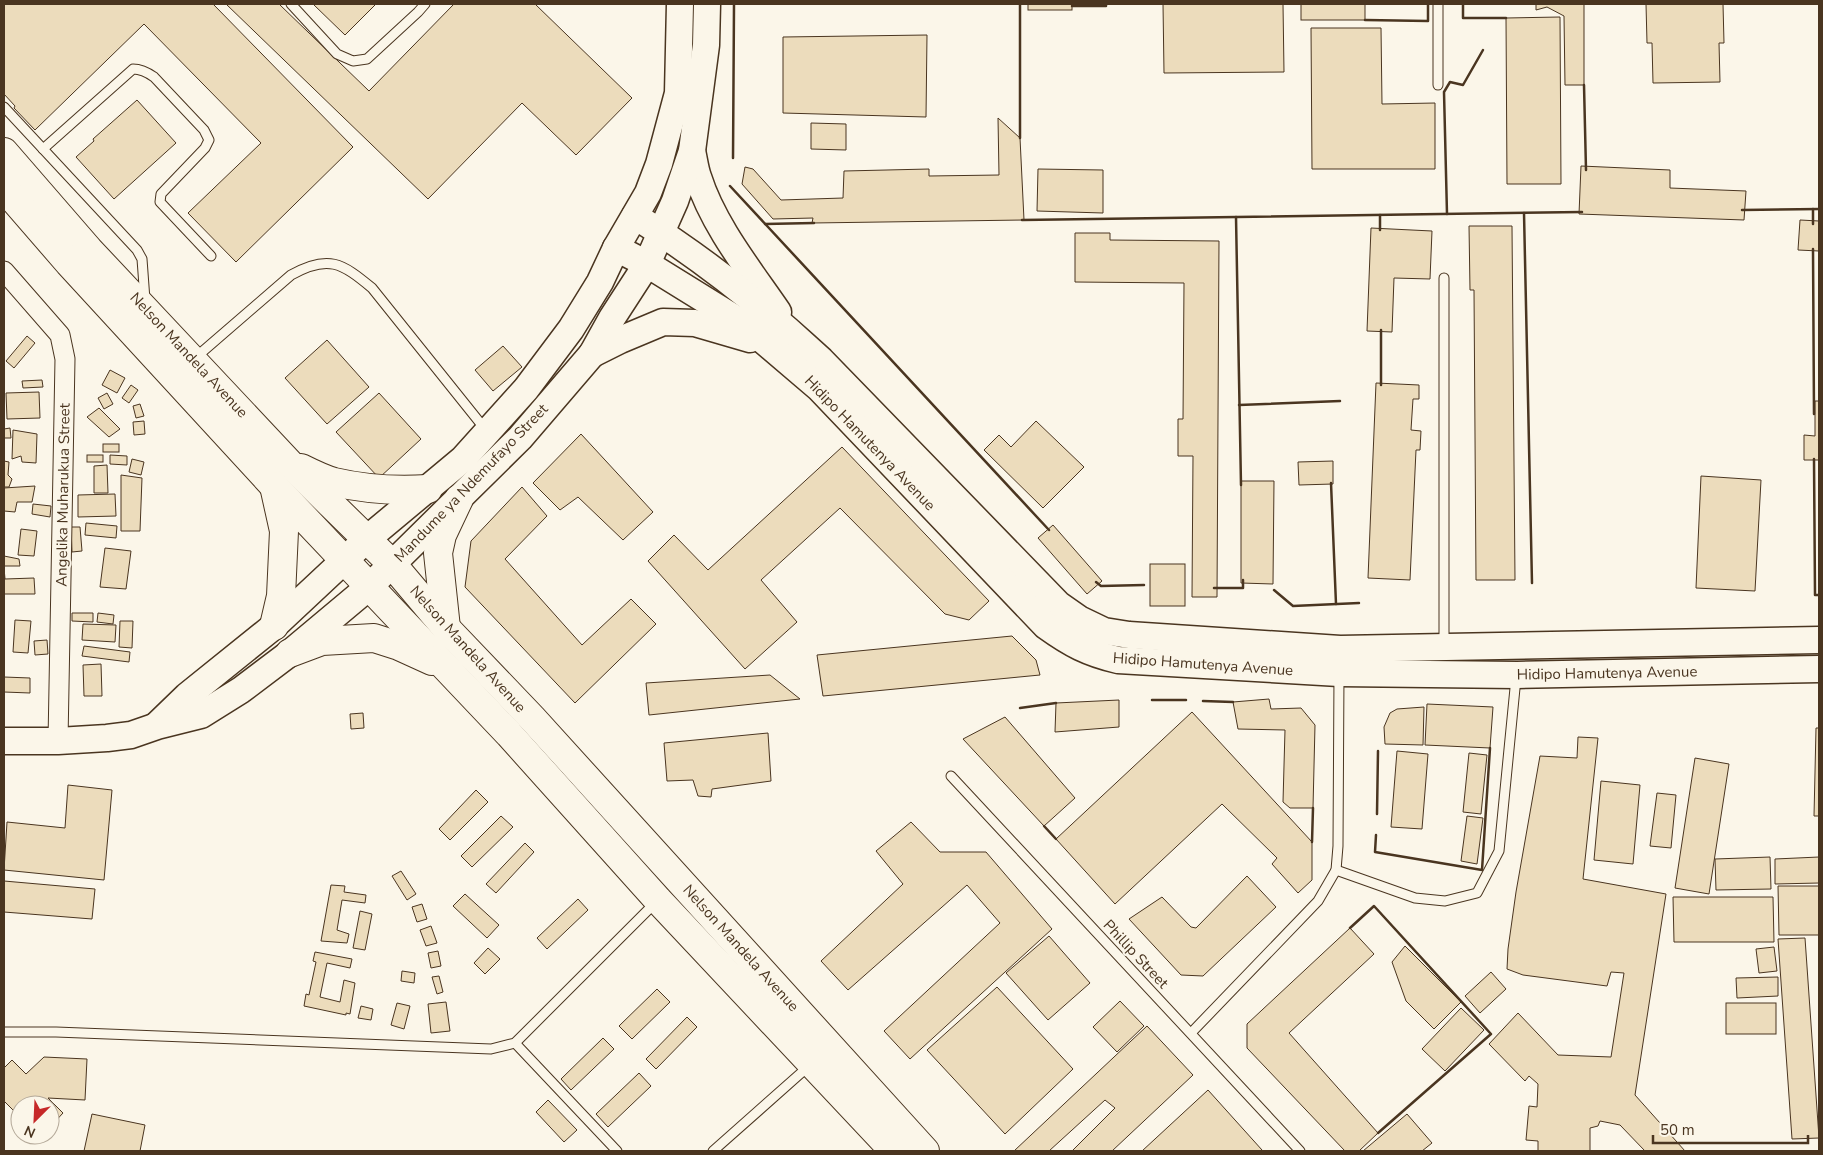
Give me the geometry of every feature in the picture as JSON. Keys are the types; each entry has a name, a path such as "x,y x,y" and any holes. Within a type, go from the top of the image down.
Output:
{"main road":[{"name":"Nelson Mandela Avenue","path":"4,152 89,250 290,464 392,564 446,628 532,718 925,1151"},
{"name":"Nelson Mandela Avenue","path":"4,188 69,263 274,486 509,734 658,900 894,1151"},
{"path":"290,464 332,482 402,491 428,489"},
{"path":"274,486 284,531 281,596 274,626"},
{"path":"446,628 438,553 442,535 459,499"},
{"path":"290,654 322,641 374,638 399,646 445,667"}],"street":[{"name":"Mandume ya Ndemufayo Street","path":"157,726 187,696 274,626 344,560 462,459 526,389 571,329 600,282 616,248 648,192 659,164 678,94 680,4"},
{"name":"Mandume ya Ndemufayo Street","path":"4,742 58,741 131,735 201,714 241,690 290,654 370,586 520,438 592,354 612,318 647,264 678,193 692,151 706,45 707,4"},
{"path":"692,151 697,177 714,214 781,339"},
{"name":"Hidipo Hamutenya Avenue","path":"635,216 661,232 781,339 819,388 1046,626 1068,642 1095,655 1118,660 1340,661 1517,675 1819,669"},
{"name":"Hidipo Hamutenya Avenue","path":"616,248 647,264 744,324 781,339"},
{"name":"Angelika Muharukua Street","path":"4,271 60,335 65,358 58,741"},
{"path":"592,354 663,322 695,324 729,332 781,339"},
{"name":"Hidipo Hamutenya Avenue","path":"1340,661 1444,647 1819,640"}],"lane":[{"path":"291,4 337,54 354,61 366,60 425,4"},
{"path":"1438,4 1438,85"},
{"path":"43,150 133,69 147,72 204,130 209,140 205,148 161,194 160,202 210,256"},
{"path":"4,107 137,250 142,260 146,310"},
{"path":"193,360 291,275 307,266 330,263 351,270 372,288 487,431"},
{"path":"1444,278 1444,647"},
{"path":"1191,1033 1318,901 1336,870 1338,846 1340,661"},
{"path":"1336,870 1415,898 1445,902 1477,893 1499,852 1517,675"},
{"name":"Phillip Street","path":"951,776 1300,1151"},
{"path":"4,1032 56,1032 491,1049 515,1043 658,900"},
{"path":"515,1043 617,1151"},
{"path":"713,1151 812,1062"}],"building":[{"path":"4,4 213,4 353,147 236,262 188,213 261,143 144,24 35,130 14,108 15,106 4,94"},
{"path":"226,4 279,4 369,91 454,4 535,4 632,98 576,155 522,103 428,199"},
{"path":"313,4 376,4 345,35"},
{"path":"1028,4 1072,4 1072,10 1028,10"},
{"path":"1163,4 1283,4 1284,72 1164,73"},
{"path":"1301,4 1365,4 1365,20 1301,20"},
{"path":"1536,4 1584,4 1584,85 1565,85 1564,16 1547,7 1536,10"},
{"path":"1646,4 1723,4 1724,43 1719,43 1720,82 1653,83 1652,43 1647,43"},
{"path":"1560,17 1561,184 1507,184 1506,18"},
{"path":"1311,28 1381,28 1382,104 1435,103 1435,169 1312,169"},
{"path":"927,35 926,117 783,113 783,37"},
{"path":"137,100 176,143 114,199 76,157 94,141 93,139"},
{"path":"998,118 1020,138 1024,220 812,223 813,218 773,219 742,184 745,167 753,169 781,200 843,198 844,171 929,169 929,176 999,175"},
{"path":"811,123 846,124 846,150 811,149"},
{"path":"1581,166 1670,170 1670,188 1746,191 1744,220 1579,214"},
{"path":"1038,169 1103,170 1103,213 1037,211"},
{"path":"1800,220 1819,221 1819,251 1798,250"},
{"path":"1469,226 1512,226 1515,580 1476,580 1474,290 1470,290"},
{"path":"1371,228 1432,231 1430,279 1394,278 1392,332 1367,331"},
{"path":"1075,233 1110,233 1110,240 1219,241 1217,597 1192,597 1193,456 1178,456 1178,419 1183,419 1184,283 1075,282"},
{"path":"27,336 35,343 14,368 6,361"},
{"path":"327,340 369,387 327,424 285,378"},
{"path":"503,346 522,367 493,391 475,370"},
{"path":"110,370 125,378 117,393 102,385"},
{"path":"42,380 43,387 23,388 22,381"},
{"path":"1376,383 1419,385 1419,399 1413,399 1411,430 1421,431 1420,450 1416,450 1410,580 1368,578"},
{"path":"131,385 138,390 129,403 122,398"},
{"path":"39,392 40,418 7,419 6,393"},
{"path":"107,393 113,404 104,409 98,398"},
{"path":"379,393 421,439 379,478 336,432"},
{"path":"1815,401 1819,401 1819,460 1804,460 1804,435 1815,436"},
{"path":"140,404 144,416 136,418 133,406"},
{"path":"99,408 120,429 109,437 87,417"},
{"path":"144,421 145,434 134,435 133,422"},
{"path":"1036,421 1084,467 1043,508 984,450 999,435 1011,447"},
{"path":"10,428 11,438 4,438 4,429"},
{"path":"13,430 37,434 36,463 22,462 21,456 12,459"},
{"path":"581,434 653,512 623,540 578,497 560,510 533,483"},
{"path":"103,444 119,444 119,452 103,452"},
{"path":"842,447 989,601 969,620 945,614 840,508 761,580 797,622 745,669 648,561 674,535 708,570"},
{"path":"87,455 103,455 103,462 87,462"},
{"path":"110,455 127,456 127,465 110,464"},
{"path":"132,459 144,462 141,475 129,472"},
{"path":"4,461 9,462 8,475 12,479 9,487 4,487"},
{"path":"1333,461 1333,484 1299,485 1298,462"},
{"path":"107,465 108,493 94,493 94,466"},
{"path":"121,475 142,478 140,531 121,531"},
{"path":"1701,476 1761,480 1755,591 1696,588"},
{"path":"1241,481 1274,481 1273,584 1241,583"},
{"path":"35,486 32,502 17,502 15,512 4,511 4,488"},
{"path":"522,487 547,516 505,559 582,645 631,599 656,624 575,703 465,587 471,541"},
{"path":"115,494 116,516 78,517 78,495"},
{"path":"33,504 51,506 50,517 32,514"},
{"path":"86,523 117,526 116,538 85,535"},
{"path":"1053,525 1102,581 1087,594 1038,538"},
{"path":"71,527 80,527 82,551 72,552"},
{"path":"21,529 37,531 34,556 18,555"},
{"path":"105,548 131,551 126,589 100,587"},
{"path":"4,556 19,559 20,566 4,566"},
{"path":"1150,564 1185,564 1185,606 1150,606"},
{"path":"4,568 5,579 34,578 35,594 4,594"},
{"path":"72,613 93,613 93,622 72,621"},
{"path":"98,613 114,615 113,624 97,622"},
{"path":"15,620 31,621 28,653 13,652"},
{"path":"120,621 133,621 132,648 119,647"},
{"path":"83,624 116,625 115,642 82,640"},
{"path":"1012,636 1036,660 1040,675 823,696 817,655"},
{"path":"47,640 48,654 35,655 34,641"},
{"path":"84,646 130,652 129,662 82,656"},
{"path":"101,664 102,696 84,696 83,665"},
{"path":"770,675 800,699 649,715 646,683"},
{"path":"4,677 30,678 30,693 4,692"},
{"path":"1269,699 1271,709 1301,708 1315,725 1313,808 1290,808 1283,802 1285,730 1238,729 1233,702"},
{"path":"1119,700 1119,727 1055,732 1056,703"},
{"path":"1427,704 1493,707 1490,748 1425,745"},
{"path":"1424,707 1423,745 1385,744 1384,727 1390,713 1397,709"},
{"path":"1192,712 1312,842 1312,880 1298,893 1272,864 1277,858 1222,804 1115,904 1056,839"},
{"path":"363,713 364,728 351,729 350,714"},
{"path":"1005,717 1075,798 1044,826 963,739"},
{"path":"1816,728 1819,728 1819,816 1814,816"},
{"path":"768,733 771,781 712,789 711,797 698,796 693,780 667,781 664,743"},
{"path":"1578,737 1598,738 1583,879 1666,894 1635,1095 1685,1151 1645,1151 1620,1125 1600,1121 1598,1126 1590,1128 1590,1151 1538,1151 1538,1141 1526,1140 1529,1106 1537,1107 1538,1084 1529,1076 1525,1081 1489,1044 1518,1013 1558,1055 1611,1057 1624,973 1611,972 1607,986 1523,975 1507,969 1516,892 1540,756 1577,758"},
{"path":"1397,751 1428,754 1422,829 1391,827"},
{"path":"1469,753 1487,755 1481,814 1463,812"},
{"path":"1695,758 1729,764 1709,894 1675,888"},
{"path":"1601,781 1640,785 1633,864 1594,860"},
{"path":"68,785 112,790 104,880 4,870 7,822 65,828"},
{"path":"476,790 488,802 450,840 439,829"},
{"path":"1657,793 1676,795 1671,848 1650,846"},
{"path":"501,816 513,827 472,867 461,856"},
{"path":"1467,816 1483,818 1477,864 1461,861"},
{"path":"911,822 940,852 986,852 1052,929 910,1059 884,1031 1000,923 967,885 848,990 821,961 903,884 876,851"},
{"path":"525,843 534,852 496,893 486,884"},
{"path":"1770,857 1771,889 1716,890 1715,859"},
{"path":"1819,857 1819,883 1775,884 1775,859"},
{"path":"401,871 416,894 407,900 392,876"},
{"path":"1247,876 1276,907 1203,976 1181,975 1129,919 1162,897 1191,927 1196,928"},
{"path":"4,881 95,889 92,919 4,912"},
{"path":"331,885 345,886 344,892 366,895 365,903 342,900 337,930 349,934 347,943 321,941"},
{"path":"1778,886 1819,886 1819,935 1779,935"},
{"path":"465,894 499,925 487,938 453,906"},
{"path":"1673,897 1773,897 1774,942 1674,942"},
{"path":"578,899 588,910 547,949 537,938"},
{"path":"422,904 427,919 417,922 412,907"},
{"path":"360,911 372,914 365,950 353,948"},
{"path":"431,926 437,943 426,946 420,930"},
{"path":"1350,928 1374,954 1289,1033 1378,1133 1359,1151 1345,1151 1247,1048 1247,1024"},
{"path":"1049,936 1090,983 1048,1020 1006,973"},
{"path":"1805,938 1819,1138 1792,1139 1778,939"},
{"path":"1405,946 1461,1002 1434,1029 1406,1001 1392,962"},
{"path":"1774,947 1777,971 1759,973 1756,949"},
{"path":"488,948 500,959 485,974 474,963"},
{"path":"438,951 441,966 431,968 428,953"},
{"path":"315,952 352,959 350,968 327,963 320,997 340,1002 344,980 355,983 350,1014 346,1013 346,1015 304,1006 306,994 309,995 316,962 313,961"},
{"path":"402,971 415,973 414,983 401,981"},
{"path":"1491,972 1506,989 1480,1013 1465,996"},
{"path":"439,976 443,992 437,994 432,977"},
{"path":"1778,977 1778,996 1737,998 1736,978"},
{"path":"997,987 1073,1069 1005,1134 927,1050"},
{"path":"657,989 670,1002 632,1039 619,1026"},
{"path":"1120,1001 1144,1026 1117,1052 1093,1027"},
{"path":"446,1002 450,1031 431,1033 428,1004"},
{"path":"397,1003 410,1006 404,1029 391,1025"},
{"path":"1726,1003 1776,1003 1776,1034 1726,1034"},
{"path":"361,1006 373,1009 371,1020 358,1018"},
{"path":"1461,1008 1484,1030 1445,1071 1422,1049"},
{"path":"687,1017 697,1027 656,1069 646,1059"},
{"path":"1147,1026 1193,1075 1112,1151 1072,1151 1115,1108 1105,1100 1049,1151 1014,1151"},
{"path":"603,1038 614,1049 571,1090 561,1079"},
{"path":"44,1057 87,1059 85,1100 60,1099 60,1095 10,1095 10,1107 4,1101 4,1068 12,1060 26,1074"},
{"path":"639,1073 651,1086 608,1127 596,1114"},
{"path":"1208,1090 1261,1151 1142,1151"},
{"path":"548,1100 577,1130 564,1142 536,1112"},
{"path":"92,1114 145,1125 140,1151 84,1151"},
{"path":"1407,1114 1432,1143 1422,1151 1363,1151"}],"wall":[{"path":"733,158 734,4"},
{"path":"1020,4 1020,138"},
{"path":"1072,6 1106,6 1106,4"},
{"path":"1365,20 1428,21 1428,4"},
{"path":"1463,4 1463,18 1506,18"},
{"path":"1447,214 1444,92 1450,82 1463,85 1483,50"},
{"path":"1584,85 1586,170"},
{"path":"730,186 1049,530"},
{"path":"1813,209 1813,224"},
{"path":"1742,210 1819,209"},
{"path":"1022,220 1582,212"},
{"path":"1524,213 1532,583"},
{"path":"1380,215 1380,230"},
{"path":"1236,217 1241,485"},
{"path":"765,224 814,223"},
{"path":"1813,249 1814,414"},
{"path":"1381,330 1381,385"},
{"path":"1239,405 1340,401"},
{"path":"1814,459 1815,595 1819,595"},
{"path":"1331,483 1336,604"},
{"path":"1214,588 1243,588 1243,580"},
{"path":"1096,582 1101,586 1144,585"},
{"path":"1274,590 1293,606 1359,603"},
{"path":"1152,700 1186,700"},
{"path":"1203,701 1233,702"},
{"path":"1020,708 1056,703"},
{"path":"1376,835 1375,852 1482,870 1490,748"},
{"path":"1377,814 1378,751"},
{"path":"1312,842 1313,808"},
{"path":"1044,826 1056,839"},
{"path":"1350,928 1374,906 1491,1034 1378,1133"}]}
